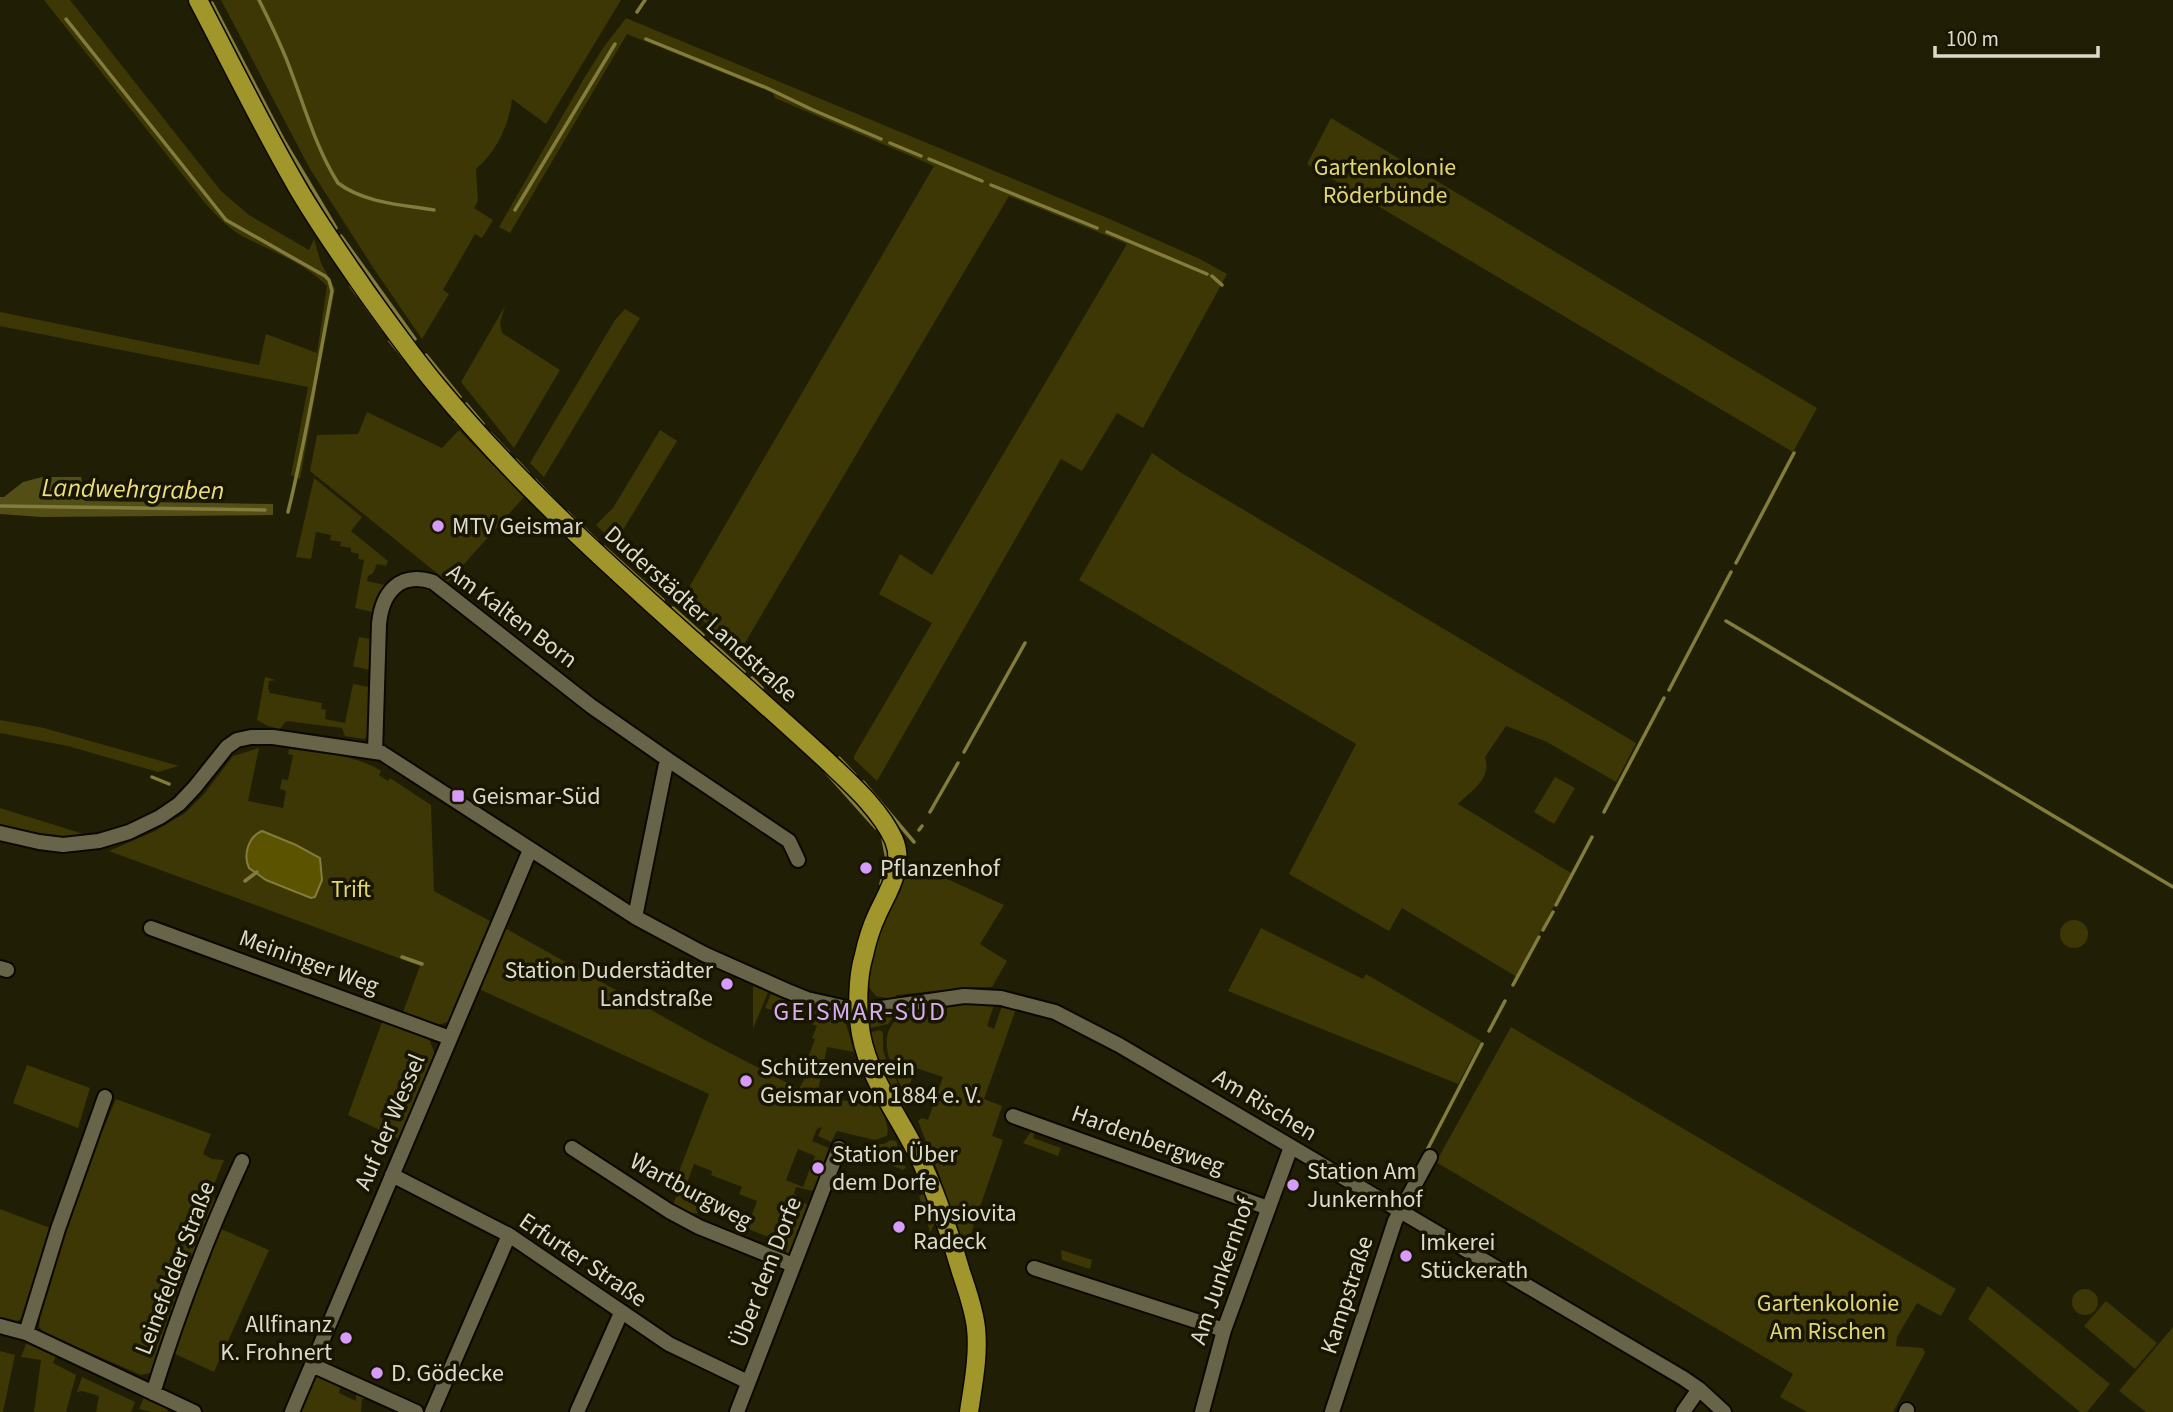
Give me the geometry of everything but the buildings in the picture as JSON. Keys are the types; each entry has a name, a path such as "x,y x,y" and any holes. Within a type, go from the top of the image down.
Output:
{"main road":[{"name":"Duderstädter Landstraße","path":"198,0 287,169 323,228 419,364 487,443 557,515 826,760 852,785 885,824 896,848 898,863 863,958 861,1031 872,1070 933,1187 974,1312 976,1362 969,1412"}],"street":[{"name":"Am Kalten Born","path":"375,752 380,613 386,597 404,581 417,578 433,582 582,699 789,841 797,860"},
{"path":"0,833 64,845 99,841 129,832 179,804 227,747 237,740 273,737 382,753 635,918 704,954 807,999 860,1010"},
{"path":"635,918 667,759"},
{"name":"Auf der Wessel","path":"292,1412 530,850"},
{"name":"Meininger Weg","path":"151,928 450,1038"},
{"name":"Am Rischen","path":"860,1010 964,996 994,997 1039,1006 1071,1019 1096,1031 1699,1389 1724,1412"},
{"path":"26,1333 58,1229 105,1097"},
{"name":"Hardenbergweg","path":"1013,1116 1268,1208"},
{"name":"Am Junkernhof","path":"1202,1412 1224,1330 1291,1147"},
{"name":"Über dem Dorfe","path":"737,1412 839,1148"},
{"name":"Wartburgweg","path":"572,1149 699,1227 793,1265"},
{"name":"Kampstraße","path":"1336,1411 1395,1221 1430,1157"},
{"name":"Leinefelder Straße","path":"153,1393 187,1292 242,1161"},
{"name":"Erfurter Straße","path":"392,1175 509,1235 668,1344 748,1382"},
{"path":"432,1412 509,1235"},
{"path":"1034,1268 1224,1330"},
{"path":"578,1412 621,1313"},
{"path":"0,1326 26,1333 194,1412"},
{"path":"312,1364 416,1412"},
{"path":"1683,1412 1699,1389"}],"green space":[{"path":"44,0 70,0 221,191 249,215 309,250 314,239 321,263 335,289 318,375 315,378 316,389 300,479 291,475 308,387 0,326 0,312 259,365 266,334 317,353 327,286 297,263 231,229 205,203"},
{"path":"221,0 621,0 546,124 512,99 500,138 490,155 476,169 478,201 474,208 493,220 482,238 475,234 443,290 449,294 422,339 310,169"},
{"path":"626,18 1105,217 1198,258 1227,274 1143,428 1117,413 1082,471 1061,459 877,781 854,756 932,623 879,594 900,554 932,575 1127,244 1009,196 739,653 681,601 934,166 775,98 773,93 627,34 510,233 499,227 583,80"},
{"name":"Gartenkolonie Röderbünde","path":"1331,118 1817,408 1793,452 1307,164"},
{"path":"505,306 500,323 502,333 560,370 514,448 461,382"},
{"path":"625,309 640,318 544,477 530,463 615,320"},
{"name":"MTV Geismar","path":"367,412 442,448 459,430 524,497 448,582 310,471 317,435 358,434"},
{"path":"660,430 677,441 615,543 596,525 613,508"},
{"path":"1152,453 1636,743 1616,782 1547,742 1506,726 1485,757 1486,772 1483,778 1458,804 1571,873 1517,977 1402,908 1389,931 1289,874 1356,744 1079,580"},
{"path":"314,478 362,517 351,531 388,561 386,566 377,564 373,573 368,576 367,581 385,585 376,598 372,612 355,608 364,560 358,559 359,554 351,552 351,548 330,540 331,535 316,532 311,559 296,557"},
{"path":"359,637 370,639 369,670 353,666"},
{"path":"265,677 276,680 269,681 270,693 322,703 321,709 326,710 325,719 345,723 353,684 369,687 369,734 364,739 345,736 342,728 286,721 280,729 257,720"},
{"path":"0,720 44,728 179,766 158,772 68,746 0,733"},
{"name":"Trift","path":"259,748 248,801 283,808 286,791 280,789 282,779 288,780 293,755 288,754 289,749 336,755 371,765 381,771 379,775 388,781 390,778 431,805 434,891 490,921 448,1022 438,1025 403,1012 420,966 109,851 155,831 185,813 204,794 233,756"},
{"path":"1555,777 1575,788 1554,824 1534,812"},
{"path":"0,808 90,836 62,838 0,827"},
{"path":"910,862 1004,905 980,944 1007,961 992,987 896,995 896,1000 876,996 867,985 871,950 895,894 899,895"},
{"path":"2074,920 2084,924 2088,934 2084,944 2074,948 2064,944 2060,934 2064,924"},
{"path":"505,928 703,1039 799,1089 806,1076 774,1063 775,1059 803,1072 817,1026 812,1024 813,1021 793,1014 791,1017 765,1008 771,994 842,1019 854,1052 827,1047 817,1096 879,1106 887,1124 887,1136 875,1140 837,1131 831,1142 818,1136 822,1127 817,1129 812,1141 829,1148 823,1164 817,1162 813,1171 820,1174 813,1191 796,1187 794,1194 808,1205 788,1257 771,1252 776,1240 741,1226 742,1222 751,1217 757,1201 739,1194 742,1187 711,1175 712,1171 694,1164 687,1183 680,1180 675,1194 671,1192 709,1094 479,989","holes":["798,1149 815,1156 803,1187 786,1180"]},
{"path":"1261,928 1363,979 1366,974 1481,1041 1458,1084 1228,991"},
{"path":"753,986 768,992 753,1029"},
{"path":"968,1004 994,1005 987,1026 994,1029 1002,1006 1016,1009 984,1099 1002,1106 992,1136 1003,1140 968,1242 959,1239 941,1179 918,1121 922,1118 928,1120 943,1077 916,1068 907,1092 915,1095 911,1106 892,1068 887,1041 889,1030 897,1020 911,1012"},
{"path":"897,1012 888,1024 871,1028 868,1026 878,1014"},
{"path":"382,1022 429,1039 435,1054 399,1139 348,1115"},
{"name":"Gartenkolonie Am Rischen","path":"1511,1027 1956,1289 1941,1316 1917,1303 1897,1337 1896,1346 1923,1348 1925,1353 1893,1412 1807,1412 1780,1397 1793,1374 1436,1162"},
{"path":"880,1030 883,1033 883,1050 887,1062 876,1066 867,1033"},
{"path":"27,1065 90,1088 78,1128 13,1103"},
{"path":"889,1065 909,1106 900,1107 878,1069"},
{"path":"116,1099 211,1134 203,1154 212,1159 224,1160 211,1192 215,1201 152,1370 141,1375 44,1333 39,1327 40,1319 37,1317 51,1266 82,1178"},
{"path":"1033,1129 1033,1138 1061,1148 1058,1156 1023,1143"},
{"path":"891,1140 896,1141 901,1156 898,1159 900,1165 906,1168 903,1170 868,1156 869,1144 884,1144"},
{"path":"685,1184 698,1189 701,1199 736,1215 739,1224 705,1212 689,1214 673,1204 678,1197 680,1186"},
{"path":"929,1192 935,1223 930,1232 919,1196"},
{"path":"0,1209 50,1228 26,1311 23,1318 17,1321 0,1317"},
{"path":"219,1228 269,1250 214,1372 173,1353"},
{"path":"1061,1250 1092,1260 1090,1269 1062,1260"},
{"path":"1988,1286 2110,1384 2087,1412 2080,1412 1968,1319"},
{"path":"2085,1289 2094,1293 2098,1302 2094,1311 2085,1315 2076,1311 2072,1302 2076,1293"},
{"path":"2106,1301 2157,1343 2135,1369 2084,1326"},
{"path":"2173,1327 2173,1412 2146,1412 2119,1391"},
{"path":"27,1342 57,1354 53,1363 76,1375 66,1412 34,1412 41,1360 21,1357"},
{"path":"0,1351 15,1355 3,1412 0,1412"},
{"path":"318,1376 341,1385 339,1393 356,1401 356,1392 372,1399 362,1399 361,1412 299,1412 313,1379"},
{"path":"82,1377 135,1402 131,1412 96,1412 99,1396 77,1392"},
{"path":"144,1397 169,1407 167,1412 139,1409"}],"shaded area":[{"path":"42,477 81,477 85,501 273,504 273,515 41,517 0,514 0,497 4,497 23,482"},
{"path":"262,831 320,858 322,880 315,897 311,898 266,880 249,868 248,847 253,837"}],"waterway":[{"path":"259,0 285,55 318,144 338,183 372,199 434,210"},
{"path":"637,12 645,0"},
{"path":"212,3 284,141 336,228"},
{"path":"66,19 226,220 329,280 332,291 288,512"},
{"path":"646,39 767,88 881,139"},
{"path":"515,210 615,44"},
{"path":"890,143 921,156"},
{"path":"929,159 982,181"},
{"path":"991,185 1097,228"},
{"path":"1107,232 1207,274"},
{"path":"341,236 415,339"},
{"path":"1212,276 1222,285"},
{"path":"351,286 383,330"},
{"path":"390,341 450,414"},
{"path":"426,355 460,397"},
{"path":"466,404 483,424"},
{"path":"455,421 464,430"},
{"path":"490,433 508,452"},
{"path":"1736,563 1794,453"},
{"path":"516,460 528,473"},
{"path":"535,480 555,501"},
{"name":"Landwehrgraben","path":"0,506 265,510"},
{"path":"567,512 597,541"},
{"path":"604,547 663,600"},
{"path":"1669,690 1731,572"},
{"path":"673,608 703,635"},
{"path":"1726,621 2173,887"},
{"path":"711,642 744,672"},
{"path":"964,752 1025,643"},
{"path":"752,678 762,688"},
{"path":"1604,812 1664,698"},
{"path":"839,758 855,775"},
{"path":"930,812 958,763"},
{"path":"826,772 876,828"},
{"path":"152,777 169,784"},
{"path":"863,782 914,842"},
{"path":"919,830 922,826"},
{"path":"1556,905 1592,837"},
{"path":"881,884 887,859 883,839"},
{"path":"245,881 257,872"},
{"path":"1543,930 1553,912"},
{"path":"1513,985 1539,937"},
{"path":"402,957 422,964"},
{"path":"1489,1031 1505,1001"},
{"path":"1425,1154 1482,1044"}],"place":[{"name":"MTV Geismar","path":"438,526"},
{"name":"Geismar-Süd","path":"458,796"},
{"name":"Pflanzenhof","path":"866,868"},
{"name":"Station Duderstädter Landstraße","path":"727,984"},
{"name":"Schützenverein Geismar von 1884 e. V.","path":"746,1081"},
{"name":"Station Über dem Dorfe","path":"818,1168"},
{"name":"Station Am Junkernhof","path":"1293,1185"},
{"name":"Physiovita Radeck","path":"899,1227"},
{"name":"Imkerei Stückerath","path":"1406,1256"},
{"name":"Allfinanz K. Frohnert","path":"346,1338"},
{"name":"D. Gödecke","path":"377,1373"}],"district":[{"name":"GEISMAR-SÜD","path":"860,1011"}]}
